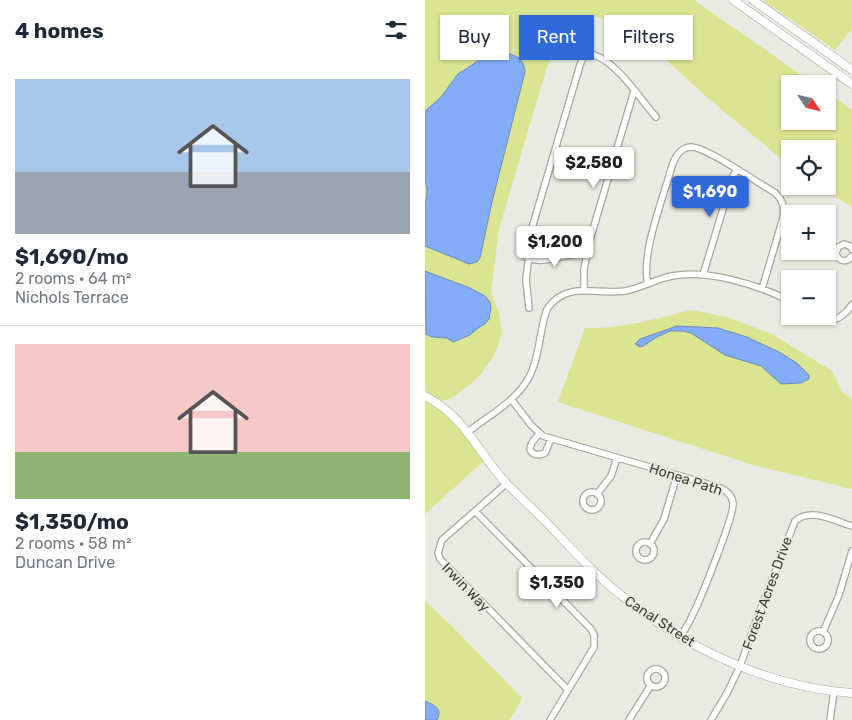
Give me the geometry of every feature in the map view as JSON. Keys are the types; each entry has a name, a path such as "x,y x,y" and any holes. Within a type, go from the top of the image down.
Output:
{"street":[{"path":"733,0 852,84"},
{"path":"753,0 852,70"},
{"path":"594,56 606,61 656,117"},
{"path":"529,308 526,280 527,258 536,213 582,60"},
{"path":"583,291 587,254 593,227 634,91"},
{"path":"648,284 645,270 648,250 673,166 679,153 691,146 698,147 778,196 784,205 783,218 762,289"},
{"path":"703,275 733,176 737,170"},
{"path":"852,249 844,244 838,247 836,253 841,261 848,260 852,256"},
{"path":"527,258 541,261 569,254 587,254"},
{"path":"468,432 511,399 522,388 531,372 547,309 557,297 564,293 624,291 673,276 703,275 733,280 781,297"},
{"path":"836,319 845,314 852,306"},
{"name":"Canal Street","path":"425,396 456,418 507,483 605,582 639,609 712,654 740,666 775,678 852,693"},
{"name":"Honea Path","path":"511,399 539,434 724,489 731,497 733,507 695,610 681,636"},
{"path":"539,434 530,448 536,455 539,456 545,453 551,439"},
{"path":"597,494 611,476 617,458"},
{"path":"650,544 664,519 677,475"},
{"name":"Irwin Way","path":"507,483 442,540 438,553 439,559 568,690"},
{"path":"475,511 591,629 594,635 593,648 550,720"},
{"name":"Forest Acres Drive","path":"711,720 740,666 795,521 800,517 810,514 852,526"},
{"path":"823,632 839,595 852,551"},
{"path":"629,720 651,685"},
{"path":"830,720 834,690"}],"green space":[{"path":"425,0 694,0 801,75 781,75 781,130 836,130 836,99 852,110 852,207 833,195 836,195 836,140 781,140 781,159 709,99 666,60 693,60 693,15 604,15 604,18 594,18 594,15 519,15 519,60 549,60 499,229 491,293 499,312 502,333 495,354 478,378 454,397 440,402 425,393"},
{"path":"763,0 852,0 852,29 835,50"},
{"path":"691,310 727,317 772,334 832,371 842,392 852,399 852,489 753,465 558,402 585,328 625,325"},
{"path":"425,399 454,420 484,461 425,514"},
{"path":"425,601 522,698 510,720 425,720"}],"water":[{"path":"509,53 519,59 525,72 492,202 480,258 477,262 469,264 425,246 427,191 425,182 425,111 441,97 458,74 479,60 509,60"},
{"path":"425,271 470,288 485,296 490,302 491,308 489,319 485,324 470,335 453,342 447,338 432,337 426,334"},
{"path":"677,326 718,328 747,337 781,353 798,364 809,375 809,379 801,383 781,384 761,366 725,355 691,333 683,331 670,331 640,347 635,344 640,339"},
{"path":"425,701 437,708 439,716 437,720 425,720"}]}
